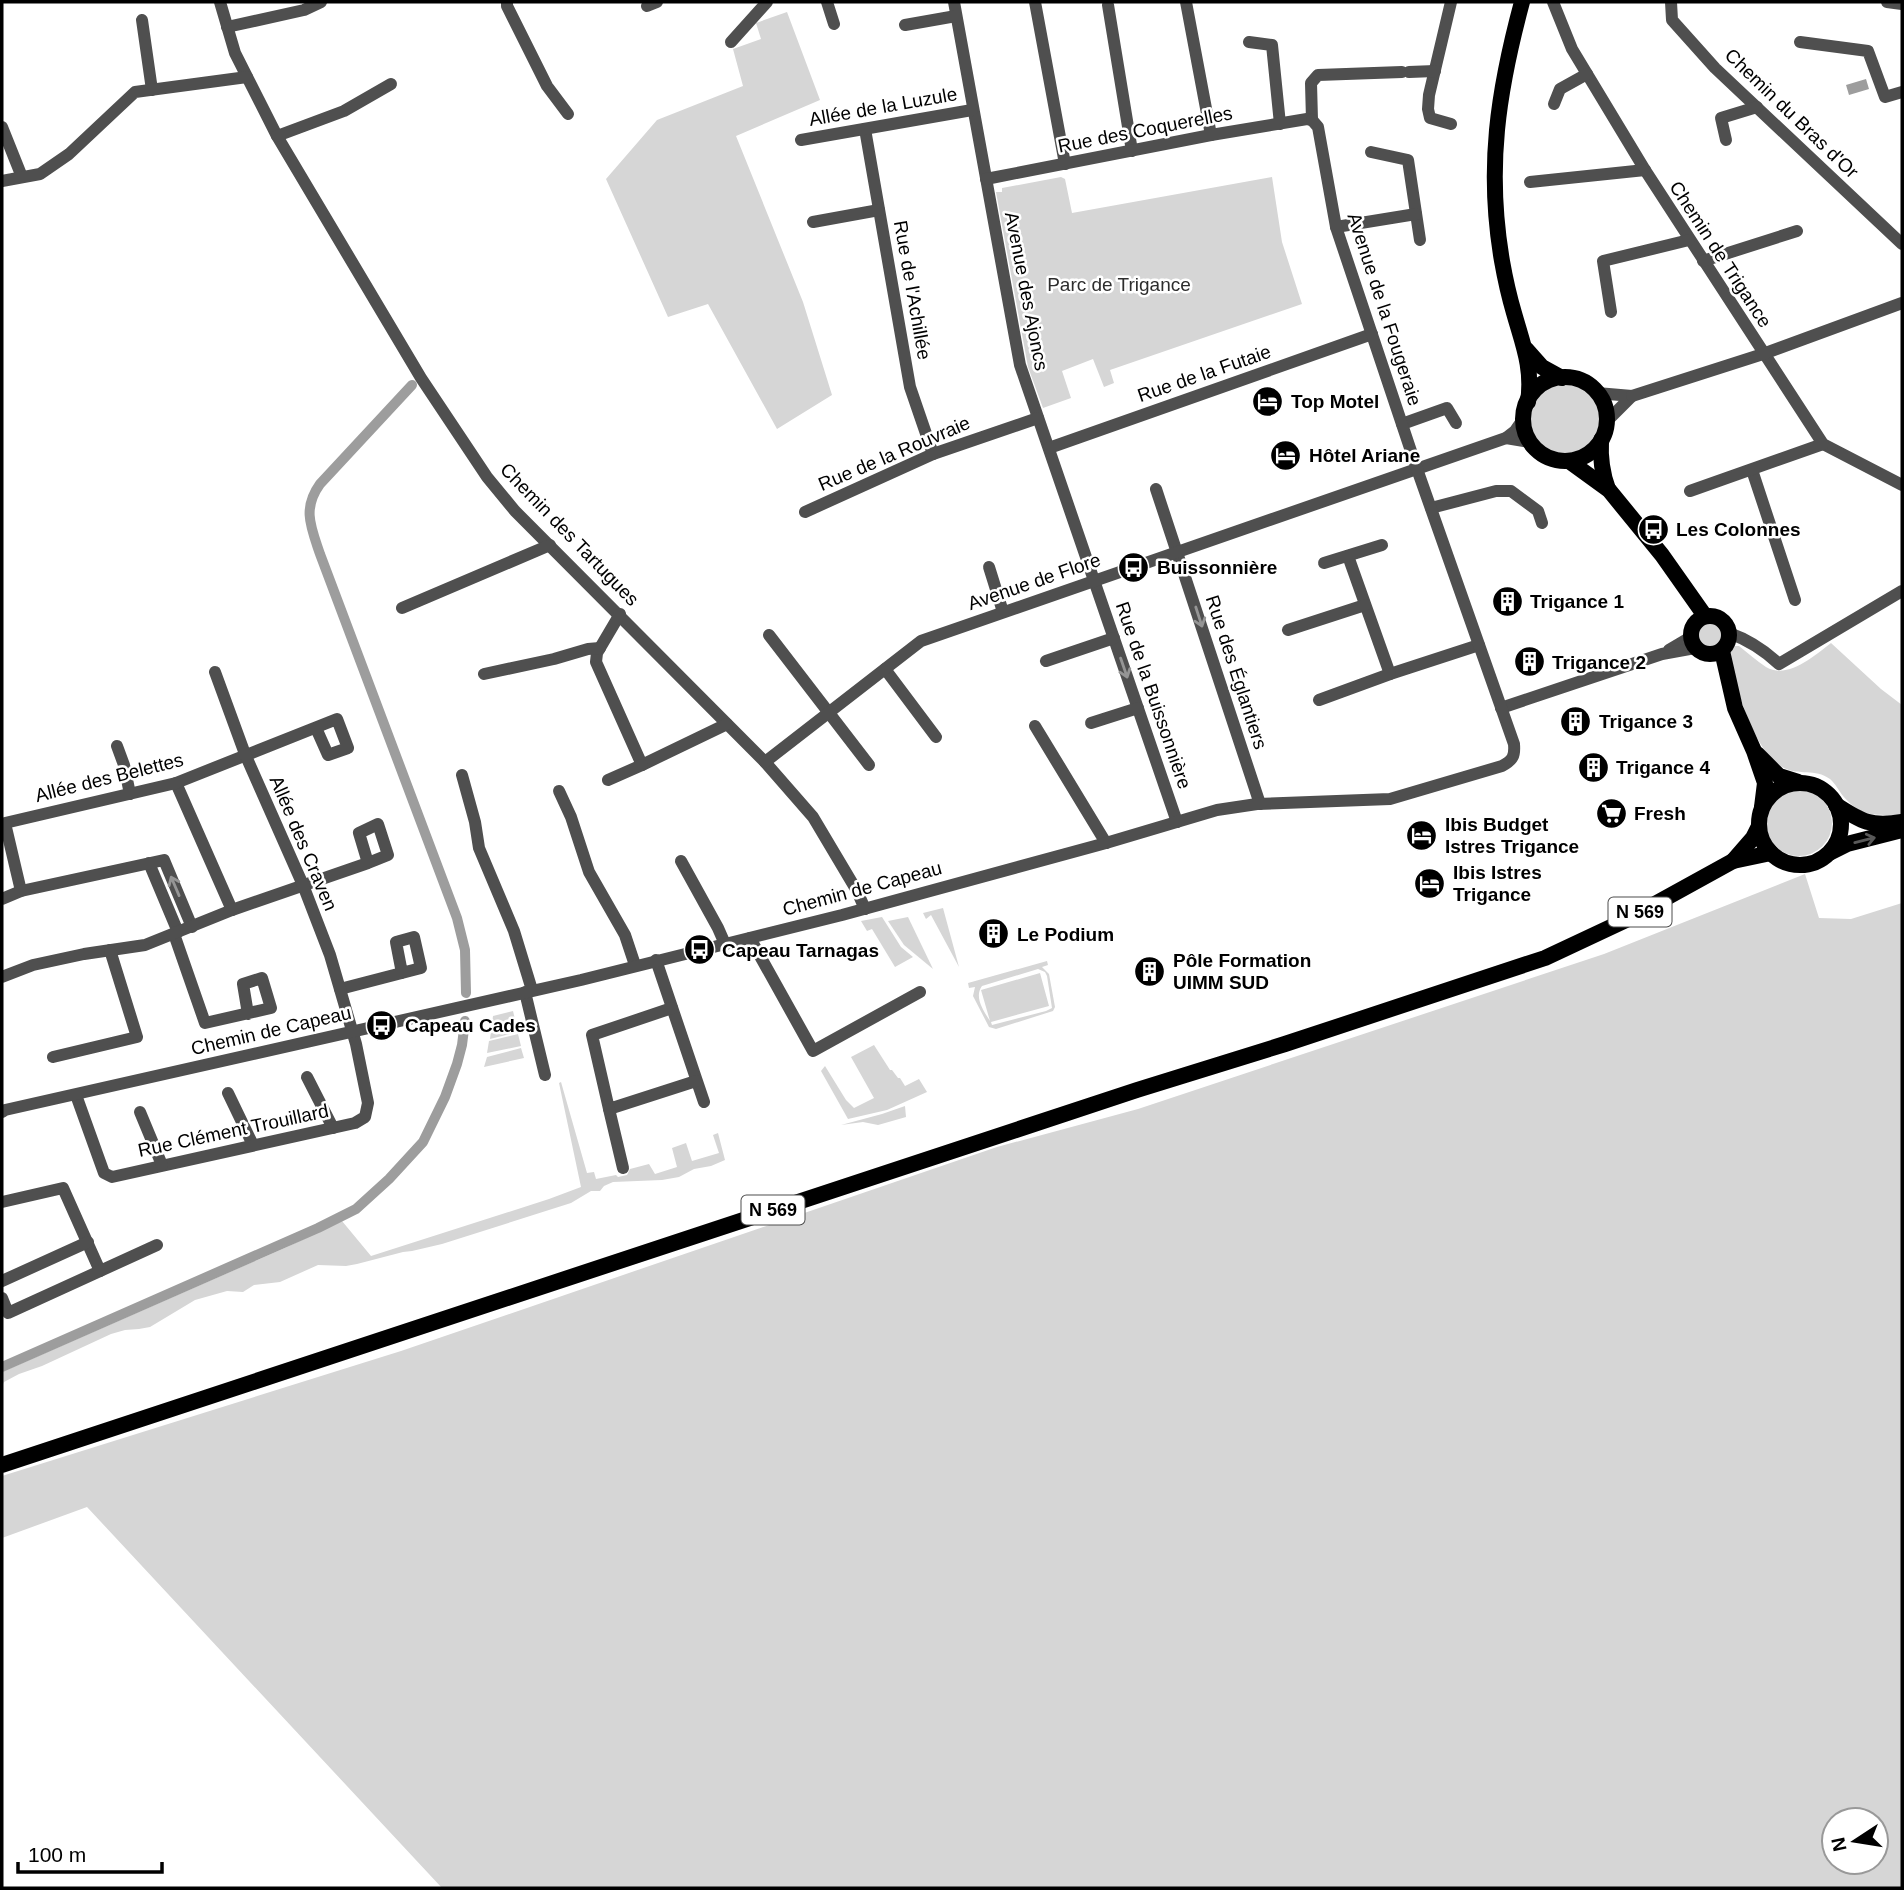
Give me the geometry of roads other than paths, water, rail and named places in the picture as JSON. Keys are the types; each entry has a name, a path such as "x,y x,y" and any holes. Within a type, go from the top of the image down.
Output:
{"main road":[{"path":"1522,2 1502,86 1494,160 1502,258 1530,372 1524,418 1527,437 1540,453 1559,461 1582,458 1601,440"},
{"path":"1526,349 1542,367 1562,378"},
{"path":"1528,401 1542,385 1562,378 1587,384 1597,393 1606,411 1607,421 1600,454 1609,490"},
{"path":"1569,461 1609,490 1685,588 1702,638 1729,685 1735,708 1754,751 1765,783 1762,807"},
{"path":"1712,616 1724,621 1730,633 1729,640 1702,638 1712,616"},
{"path":"1754,751 1780,776 1800,783"},
{"path":"1762,807 1778,789 1789,784 1811,784 1821,789 1830,796 1840,817 1840,830 1829,853"},
{"path":"1836,805 1868,823 1902,822"},
{"name":"N 569","path":"1733,861 1753,838 1759,826 1762,807"},
{"path":"1759,826 1760,836 1770,853 1781,860 1805,865 1818,861 1847,844 1902,830"},
{"name":"N 569","path":"2,1465 1545,958 1626,920 1733,861 1770,853"}],"street":[{"name":"Chemin des Tartugues","path":"220,2 234,53 277,136 421,377 480,467 516,511 765,762 813,817 865,909"},
{"path":"227,27 304,10 321,2"},
{"path":"507,2 547,86 568,114"},
{"path":"731,42 767,2"},
{"path":"827,2 834,24"},
{"name":"Avenue des Ajoncs","path":"954,2 1020,365 1094,580"},
{"path":"1035,2 1065,163"},
{"path":"1186,2 1211,135"},
{"path":"1451,2 1428,109 1430,118 1451,124"},
{"name":"Chemin de Trigance","path":"1553,2 1572,49 1645,170 1823,444 1902,485"},
{"name":"Chemin du Bras d'Or","path":"1671,2 1672,20 1715,68 1902,244"},
{"path":"1887,2 1902,4"},
{"path":"1108,5 1132,151"},
{"path":"905,26 956,16"},
{"path":"142,20 152,89"},
{"path":"1249,42 1272,45 1280,124"},
{"path":"1800,42 1868,51 1885,97 1902,92"},
{"name":"Avenue de la Fougeraie","path":"1435,71 1318,75 1311,83 1312,120 1318,127 1336,227 1501,708"},
{"path":"1555,104 1560,89 1587,75"},
{"path":"2,181 40,174 69,154 135,92 247,77"},
{"path":"277,136 344,111 391,85"},
{"path":"1726,140 1721,118 1757,107"},
{"name":"Allée de la Luzule","path":"801,140 972,110"},
{"name":"Rue des Coquerelles","path":"986,179 1211,135 1312,120"},
{"path":"2,127 22,177"},
{"name":"Rue de l'Achillée","path":"865,129 910,387 933,454"},
{"path":"1371,152 1408,160 1420,240"},
{"path":"1530,182 1645,170"},
{"path":"813,222 879,210"},
{"path":"1336,227 1416,214"},
{"path":"1703,261 1797,231"},
{"path":"1611,312 1603,261 1689,240"},
{"path":"1597,393 1632,396 1763,354 1902,303"},
{"name":"Rue de la Futaie","path":"1049,448 1372,334"},
{"path":"1607,421 1632,396"},
{"path":"1402,424 1447,408 1456,423"},
{"name":"Rue de la Rouvraie","path":"805,512 933,454 1038,418"},
{"name":"Avenue de Flore","path":"765,762 921,641 1506,438 1524,418"},
{"path":"1506,438 1529,442 1532,445"},
{"path":"1690,491 1823,444"},
{"path":"1752,470 1796,600"},
{"name":"Rue des Églantiers","path":"1156,489 1260,804"},
{"path":"1431,508 1496,491 1511,491 1538,511 1542,523"},
{"path":"402,608 550,545"},
{"path":"1324,563 1382,545"},
{"path":"1348,556 1390,674"},
{"path":"989,567 1003,612"},
{"name":"Rue de la Buissonnière","path":"1094,580 1177,822"},
{"path":"1730,633 1748,640 1779,664 1902,591"},
{"path":"1289,630 1365,604"},
{"path":"620,614 597,653 596,662 642,765"},
{"path":"769,635 869,765"},
{"path":"1046,661 1114,638"},
{"path":"1501,708 1702,638"},
{"path":"1319,699 1479,645"},
{"path":"484,674 600,648"},
{"path":"885,669 936,737"},
{"name":"Allée des Craven","path":"215,672 245,754 303,885 330,954 352,1031"},
{"path":"1091,723 1138,708"},
{"name":"Chemin de Capeau","path":"2,1112 750,938 1106,843 1217,810 1260,804 1390,799 1502,766 1512,760 1514,744 1501,708"},
{"path":"608,780 727,724"},
{"path":"1035,726 1106,843"},
{"name":"Allée des Belettes","path":"21,891 5,823 176,783 316,727"},
{"path":"117,746 130,794"},
{"path":"462,775 479,848 514,931 545,1075"},
{"path":"176,783 232,909"},
{"path":"559,792 589,872 625,935 635,965"},
{"path":"2,900 21,891 164,860 192,927"},
{"path":"681,861 725,944"},
{"path":"149,863 176,933 205,1023 248,1014"},
{"path":"2,977 33,965 145,945 232,909 368,863"},
{"path":"750,938 813,1051 920,992"},
{"path":"53,1057 137,1037 110,950"},
{"path":"656,960 704,1102"},
{"path":"340,989 402,973"},
{"path":"623,1168 592,1035 672,1008"},
{"name":"Rue Clément Trouillard","path":"76,1095 104,1173 112,1177 355,1123 365,1117 368,1103 352,1031"},
{"path":"307,1077 332,1128"},
{"path":"609,1109 696,1082"},
{"path":"228,1093 253,1146"},
{"path":"140,1112 162,1166"},
{"path":"2,1202 63,1188 100,1271"},
{"path":"2,1281 88,1242"},
{"path":"2,1298 8,1313 157,1245"}],"waterway":[{"path":"412,385 320,484 311,502 310,518 320,554 457,918 465,950 466,993"},
{"path":"2,1367 356,1209 389,1179 423,1142 445,1097 457,1064 465,1021"}],"place":[{"name":"Top Motel","path":"1268,401"},
{"name":"Hôtel Ariane","path":"1286,455"},
{"name":"Les Colonnes","path":"1653,529"},
{"name":"Buissonnière","path":"1134,567"},
{"name":"Trigance 1","path":"1507,601"},
{"name":"Trigance 2","path":"1529,662"},
{"name":"Trigance 3","path":"1576,721"},
{"name":"Trigance 4","path":"1593,767"},
{"name":"Fresh","path":"1611,813"},
{"name":"Ibis Budget Istres Trigance","path":"1422,835"},
{"name":"Ibis Istres Trigance","path":"1430,883"},
{"name":"Le Podium","path":"994,934"},
{"name":"Capeau Tarnagas","path":"699,950"},
{"name":"Pôle Formation UIMM SUD","path":"1150,971"},
{"name":"Capeau Cades","path":"382,1025"}],"park label":[{"name":"Parc de Trigance","path":"1119,284"}]}
